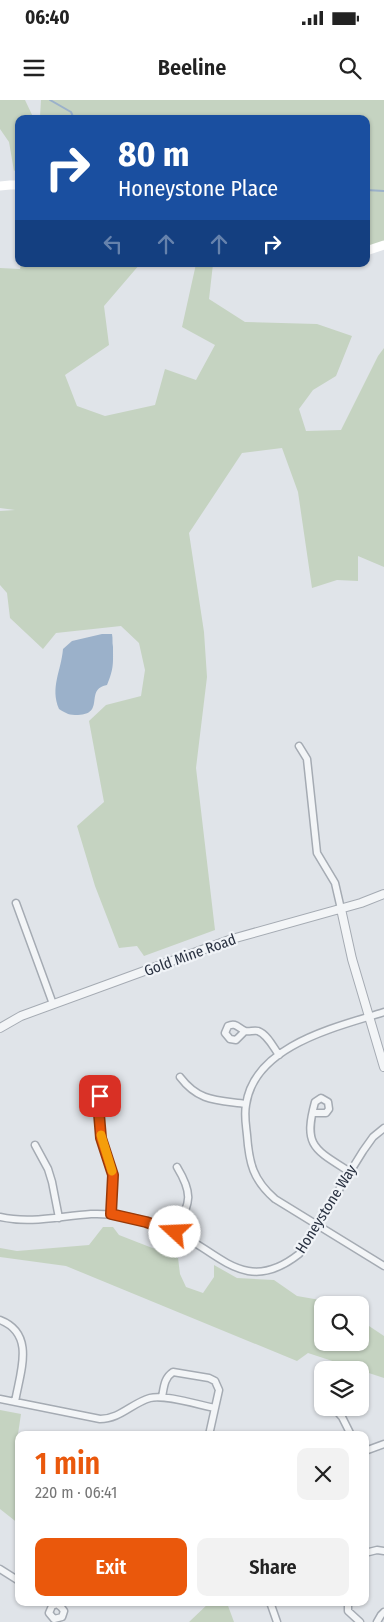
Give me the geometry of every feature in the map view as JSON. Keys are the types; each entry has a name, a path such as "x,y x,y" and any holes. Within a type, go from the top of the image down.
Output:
{"main road":[{"path":"0,186 15,185"},
{"path":"370,250 384,245"}],"street":[{"path":"299,746 307,759 317,853 335,883 352,959 384,1067"},
{"name":"Gold Mine Road","path":"0,1028 14,1019 53,1004 232,939 341,909 384,894"},
{"path":"16,903 53,1004"},
{"path":"384,1012 312,1035 279,1055 257,1077 250,1090 246,1104 248,1154 251,1166 264,1190 275,1199 384,1266"},
{"path":"244,1031 258,1032 267,1038 279,1055"},
{"path":"180,1077 187,1086 203,1098 246,1104"},
{"path":"100,1096 101,1138 113,1175 111,1214"},
{"path":"314,1113 309,1133 314,1144 322,1154 350,1172"},
{"name":"Honeystone Way","path":"0,1217 14,1220 30,1220 111,1214 146,1222 175,1232 204,1248 224,1263 239,1269 270,1271 288,1264 299,1254 373,1137 384,1128"},
{"path":"35,1146 48,1169 59,1218"},
{"path":"175,1232 188,1205 189,1197 188,1187 177,1167"},
{"path":"0,1320 9,1323 14,1328 20,1335 23,1344 24,1353 15,1402"},
{"path":"162,1397 168,1375 173,1372 215,1381 219,1390 210,1431"},
{"path":"0,1399 100,1419 117,1416 152,1397 162,1397 215,1408"},
{"path":"341,1416 349,1431"},
{"path":"369,1450 384,1444"},
{"path":"369,1551 377,1550 384,1552"},
{"path":"0,1569 15,1578"},
{"path":"271,1606 277,1622"},
{"path":"348,1606 348,1611 360,1622"},
{"path":"377,1622 380,1615 384,1612"}],"green space":[{"path":"0,100 25,100 32,115 15,115 14,171 9,142 0,129"},
{"path":"41,100 384,100 384,245 370,250 370,115 40,115"},
{"path":"20,267 137,267 104,306 109,345 65,375 77,406 105,416 155,405 165,369 196,380 215,345 182,327 195,267 213,267 209,299 245,322 317,324 352,336 336,376 313,390 299,409 306,431 341,430 378,356 384,348 384,567 358,556 358,581 337,580 312,588 298,492 282,448 242,453 189,533 204,632 207,677 196,768 215,930 144,956 137,946 119,948 95,886 77,826 104,802 89,721 106,705 141,696 145,670 139,643 121,626 56,633 43,649 10,618 7,593 0,585 0,511 15,510 0,508 0,268 20,269"},
{"path":"103,1227 113,1227 119,1235 178,1258 180,1274 186,1287 203,1293 214,1277 214,1265 237,1278 274,1280 297,1296 314,1299 314,1351 369,1351 369,1326 384,1336 384,1378 369,1373 369,1361 332,1361 308,1353 297,1361 66,1266 0,1257 0,1248 17,1251 89,1245"},
{"path":"0,1410 21,1414 18,1431 15,1431 15,1521 0,1509"},
{"path":"206,1606 228,1606 234,1622 189,1622"}],"water":[{"path":"102,634 112,634 113,666 107,685 100,687 97,691 93,706 86,714 66,713 59,709 56,694 63,649 72,641"}],"waterway":[{"path":"50,100 71,112 72,115"},
{"path":"370,190 384,191"}],"slow traffic":[{"path":"101,1135 112,1171"}],"route":[{"path":"100,1096 101,1138 113,1175 111,1214 168,1228 175,1232"}]}
